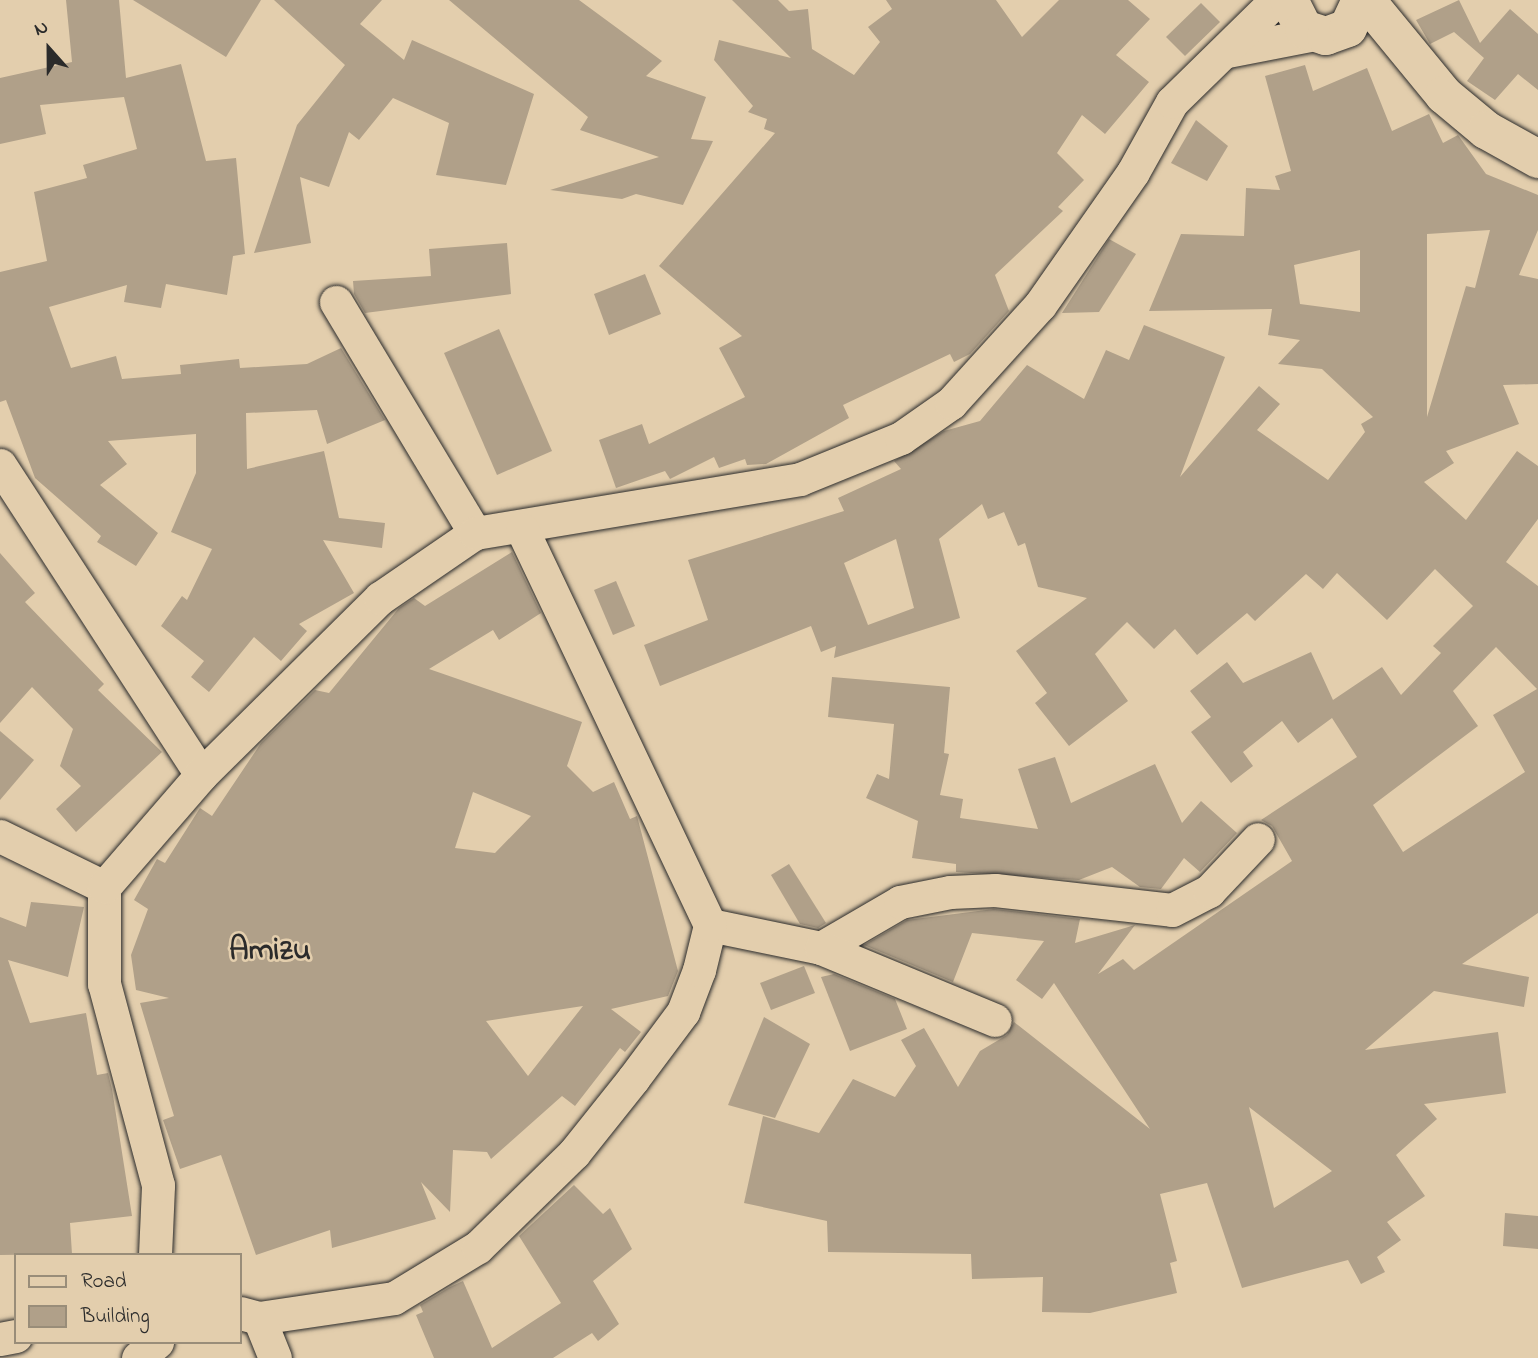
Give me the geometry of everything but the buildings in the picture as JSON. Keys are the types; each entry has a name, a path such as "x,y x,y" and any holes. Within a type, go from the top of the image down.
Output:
{"street":[{"path":"155,1253 158,1185 104,984 104,887 201,775 380,598 475,533 522,529 800,479 901,438 951,404 1040,305 1133,172 1172,102 1228,51 1276,0"},
{"path":"1289,0 1296,21 1326,34 1403,50"},
{"path":"1228,51 1326,34 1356,19 1363,0"},
{"path":"1363,0 1403,50 1486,130 1538,159"},
{"path":"336,302 475,533"},
{"path":"0,465 201,775"},
{"path":"275,1358 250,1316 394,1298 478,1247 574,1153 683,1012 710,925 522,529"},
{"path":"0,835 104,887"},
{"path":"821,948 900,902 950,892 995,890 1172,910 1209,891 1258,839"},
{"path":"710,925 821,948 995,1020"},
{"path":"138,1358 156,1344"}],"district":[{"name":"Amizu","path":"270,952"}]}
